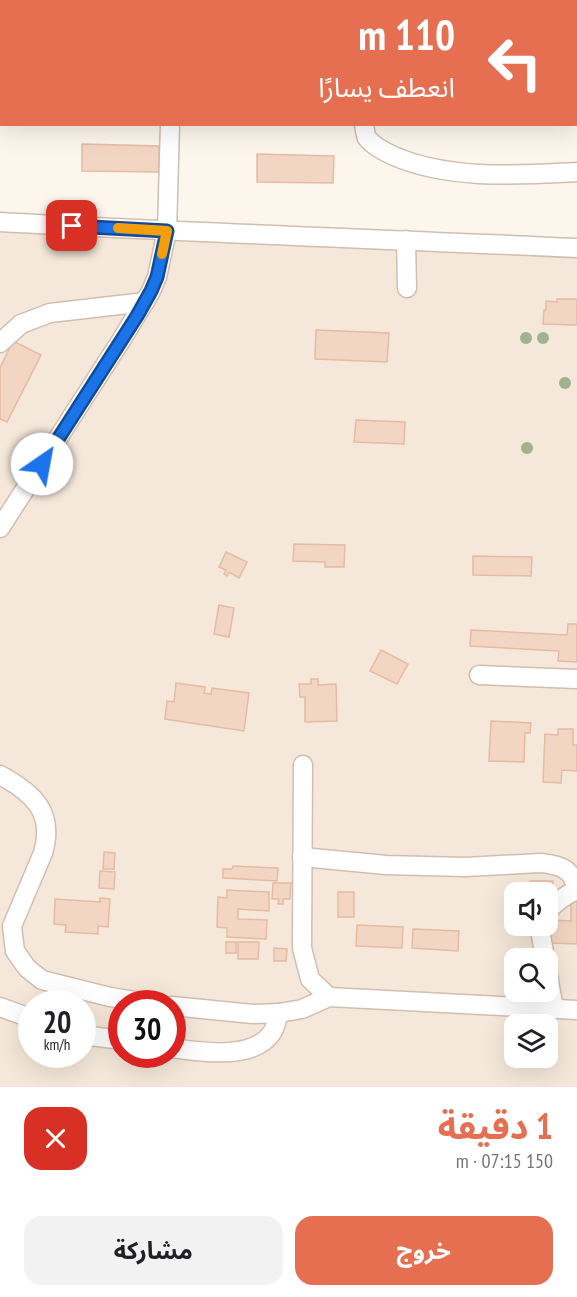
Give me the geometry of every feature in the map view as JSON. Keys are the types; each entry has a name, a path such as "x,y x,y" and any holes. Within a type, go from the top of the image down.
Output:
{"street":[{"path":"0,528 145,302 157,277 167,231 170,126"},
{"path":"364,126 369,141 386,152 408,162 431,168 498,174 577,172"},
{"path":"0,222 577,248"},
{"path":"406,240 407,288"},
{"path":"0,343 21,324 50,314 145,302"},
{"path":"479,675 577,679"},
{"path":"303,765 302,948 310,980 329,997"},
{"path":"0,775 38,803 46,822 46,844 12,926 15,951 27,968 42,980 108,996"},
{"path":"302,857 386,865 465,867 552,864 561,866 571,875 577,889 558,900"},
{"path":"186,1007 253,1014 279,1013 302,1009 329,997 577,1010"},
{"path":"553,1002 554,1009"},
{"path":"0,1007 18,1014"},
{"path":"186,1049 221,1052 244,1050 261,1044 272,1032 279,1013"}],"shaded area":[{"path":"0,232 577,253 577,1087 0,1087"}],"building":[{"path":"82,144 159,146 159,172 82,171"},
{"path":"257,154 334,156 333,183 257,182"},
{"path":"557,299 577,299 577,325 543,324 546,301 557,302"},
{"path":"316,330 389,333 387,362 315,359"},
{"path":"13,341 41,355 7,422 0,419 0,368"},
{"path":"356,420 405,422 404,444 354,442"},
{"path":"294,544 345,545 344,567 325,567 325,562 293,561"},
{"path":"226,552 247,562 239,578 229,572 227,576 224,574 226,570 219,567"},
{"path":"473,556 532,557 531,576 473,575"},
{"path":"219,605 234,608 229,637 214,634"},
{"path":"568,624 577,624 577,662 558,661 559,651 470,646 471,630 567,635"},
{"path":"381,650 408,664 397,684 370,671"},
{"path":"311,679 318,679 318,685 336,684 337,721 305,722 305,697 300,697 299,684 311,684"},
{"path":"176,683 205,687 204,693 211,694 212,688 249,693 244,731 165,719 167,701 174,702"},
{"path":"491,721 531,723 530,733 525,733 524,762 489,761"},
{"path":"558,729 573,729 573,745 577,745 577,771 562,770 561,783 543,782 545,734 558,735"},
{"path":"104,852 115,853 114,869 103,869"},
{"path":"233,866 278,868 277,881 223,878 223,869 232,869"},
{"path":"100,871 115,872 114,889 99,888"},
{"path":"530,881 553,881 553,882"},
{"path":"273,883 291,883 290,899 283,899 283,904 278,904 279,899 272,899"},
{"path":"227,890 269,892 269,911 238,909 238,919 267,920 266,939 227,937 227,928 217,927 218,897 227,898"},
{"path":"338,892 354,892 354,917 338,917"},
{"path":"100,898 110,899 108,927 98,926 98,934 65,932 66,925 54,924 55,899 100,902"},
{"path":"571,899 577,899 577,944 551,943 551,936 558,936 558,920 571,921"},
{"path":"357,925 403,927 402,948 356,946"},
{"path":"413,929 459,931 458,951 412,948"},
{"path":"226,942 236,942 236,953 226,953"},
{"path":"238,942 259,942 258,959 238,959"},
{"path":"274,948 287,949 286,961 274,961"}],"slow traffic":[{"path":"118,228 167,231 162,254"}],"route":[{"path":"42,464 151,291 157,277 167,231 72,226"}]}
